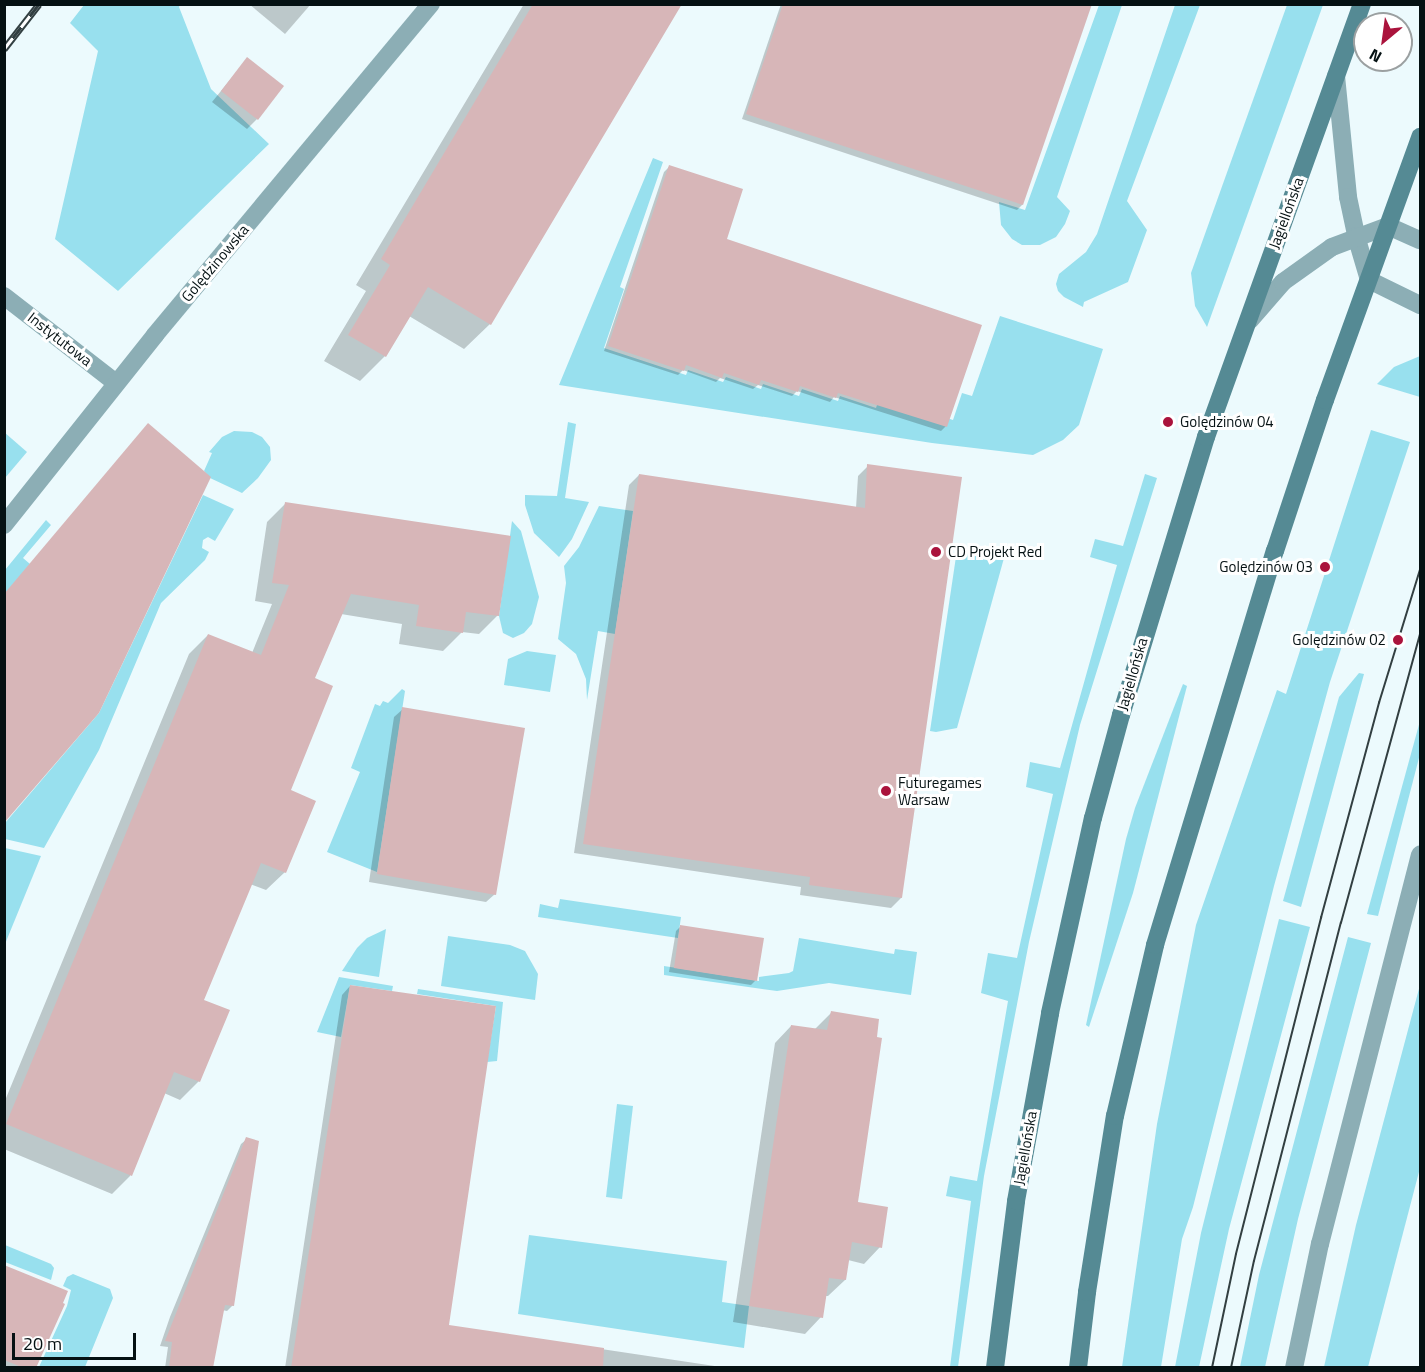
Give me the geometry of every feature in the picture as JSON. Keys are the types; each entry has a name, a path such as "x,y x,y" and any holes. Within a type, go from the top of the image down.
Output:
{"main road":[{"name":"Jagiellońska","path":"995,1368 1008,1258 1032,1107 1054,992 1094,818 1148,618 1206,437 1362,4"},
{"path":"1078,1368 1090,1270 1115,1116 1155,945 1271,561 1322,409 1420,137"}],"street":[{"name":"Golędzinowska","path":"4,525 116,383 430,4"},
{"path":"1336,76 1345,175 1356,236 1370,280 1420,305"},
{"path":"1244,328 1282,282 1332,247 1356,236 1388,226 1420,240"},
{"name":"Instytutowa","path":"4,296 116,383"},
{"path":"1293,1368 1320,1244 1420,855"}],"shaded area":[{"path":"84,5 180,5 211,89 269,144 118,291 55,239 98,51 70,23"},
{"path":"1099,5 1122,5 1057,197 1070,211 1056,237 1040,245 1022,245 1012,239 1001,225 999,202 1025,210"},
{"path":"1175,5 1200,5 1127,201 1147,230 1128,282 1084,302 1083,307 1064,297 1058,291 1056,284 1059,274 1086,252 1097,234"},
{"path":"1287,5 1323,5 1207,327 1195,306 1191,273"},
{"path":"653,158 663,162 620,287 624,289 604,348 686,375 688,370 723,382 726,377 761,389 763,384 799,396 802,389 838,401 840,396 876,408 878,402 917,408 953,420 962,393 972,396 1000,316 1103,349 1079,425 1063,440 1033,455 932,443 559,385"},
{"path":"1420,356 1420,397 1377,384 1394,367"},
{"path":"568,422 576,424 565,498 589,502 572,539 559,557 534,533 525,505 525,495 557,496"},
{"path":"1371,430 1410,442 1330,682 1274,886 1193,1207 1182,1239 1161,1367 1122,1367 1157,1124 1196,925 1277,690 1286,694"},
{"path":"234,431 252,432 262,437 270,447 271,460 258,478 242,493 210,478 204,471 212,453 209,452 222,437"},
{"path":"4,432 27,452 5,478 4,478"},
{"path":"1145,474 1157,478 1080,725 1029,942 984,1176 958,1367 950,1367 971,1201 946,1196 950,1176 977,1181 1008,1001 981,993 988,953 1017,958 1053,794 1026,787 1030,762 1060,768 1117,565 1090,557 1095,539 1123,546"},
{"path":"203,495 234,509 215,541 208,537 203,540 202,548 209,552 205,560 161,603 99,750 44,848 5,839 5,823 99,713"},
{"path":"599,506 633,511 615,634 598,631 587,700 586,679 576,654 558,639 566,583 564,566 579,547"},
{"path":"46,520 51,525 23,558 30,564 5,594 5,570"},
{"path":"512,521 521,531 539,597 532,624 524,633 513,638 503,633 499,616"},
{"path":"957,550 1004,558 957,728 936,732 930,731"},
{"path":"527,651 556,655 550,692 504,685 508,659"},
{"path":"1359,673 1364,674 1301,907 1283,901 1339,697"},
{"path":"1183,684 1187,686 1133,893 1089,1027 1086,1025 1126,839 1135,808"},
{"path":"402,689 405,691 377,872 327,852 360,772 351,768 375,704 380,706 383,701 388,703"},
{"path":"1420,721 1420,754 1378,916 1367,914"},
{"path":"4,848 41,856 5,944"},
{"path":"560,899 681,917 678,938 538,917 540,904 558,908"},
{"path":"1279,919 1310,927 1229,1229 1199,1367 1175,1367 1201,1233"},
{"path":"386,929 379,977 342,971 357,948 367,938"},
{"path":"448,936 510,945 525,951 538,974 535,1000 441,986"},
{"path":"1348,937 1371,943 1298,1219 1265,1367 1240,1367 1259,1275"},
{"path":"799,938 894,954 895,949 917,952 911,995 829,983 777,991 664,975 664,966 759,981 759,977 789,973 793,971"},
{"path":"339,977 393,986 392,991 350,985 341,1037 317,1032"},
{"path":"1420,985 1420,1168 1368,1367 1324,1367 1356,1225"},
{"path":"418,989 503,1002 497,1061 487,1062 496,1006 417,994"},
{"path":"617,1104 633,1106 622,1199 606,1197"},
{"path":"529,1235 727,1261 722,1302 749,1306 744,1348 518,1314"},
{"path":"5,1245 51,1264 54,1268 51,1280 5,1262"},
{"path":"73,1274 110,1289 113,1298 85,1367 39,1367 67,1306 71,1290 63,1286 67,1277"}],"building":[{"path":"533,4 682,4 491,325 428,287 386,357 348,335 390,265 381,259"},
{"path":"783,4 1092,4 1023,205 746,114"},
{"path":"247,57 284,86 258,120 221,91"},
{"path":"669,165 743,189 727,239 982,325 947,427 838,393 836,398 800,386 798,392 761,380 759,385 724,373 722,378 686,365 684,371 608,346"},
{"path":"148,423 211,477 99,713 4,823 4,594"},
{"path":"867,464 962,477 902,898 809,885 810,877 583,844 639,474 865,508"},
{"path":"285,502 511,536 499,616 466,612 463,633 416,626 419,605 351,594 315,678 333,686 291,790 316,801 286,873 261,863 204,1000 230,1010 200,1082 174,1072 132,1176 6,1124 208,634 261,655 289,585 272,583"},
{"path":"402,707 525,728 496,895 377,874"},
{"path":"680,925 764,938 757,981 674,968"},
{"path":"350,985 496,1006 449,1325 604,1348 603,1368 291,1368"},
{"path":"831,1011 879,1019 877,1037 882,1038 858,1202 888,1207 882,1248 852,1242 846,1280 829,1278 823,1318 749,1306 791,1025 827,1030"},
{"path":"246,1137 259,1141 234,1306 225,1305 213,1368 169,1368 172,1342 165,1341"},
{"path":"4,1265 68,1291 63,1303 65,1304 36,1368 24,1368 4,1360"}],"tram line":[{"path":"1212,1368 1236,1254 1321,918 1379,703 1420,570"},
{"path":"1231,1368 1254,1261 1341,923 1420,635"}],"railway":[{"path":"4,49 39,4"}],"place":[{"name":"Golędzinów 04","path":"1168,422"},
{"name":"CD Projekt Red","path":"936,552"},
{"name":"Golędzinów 03","path":"1325,567"},
{"name":"Golędzinów 02","path":"1398,640"},
{"name":"Futuregames Warsaw","path":"886,791"}]}
